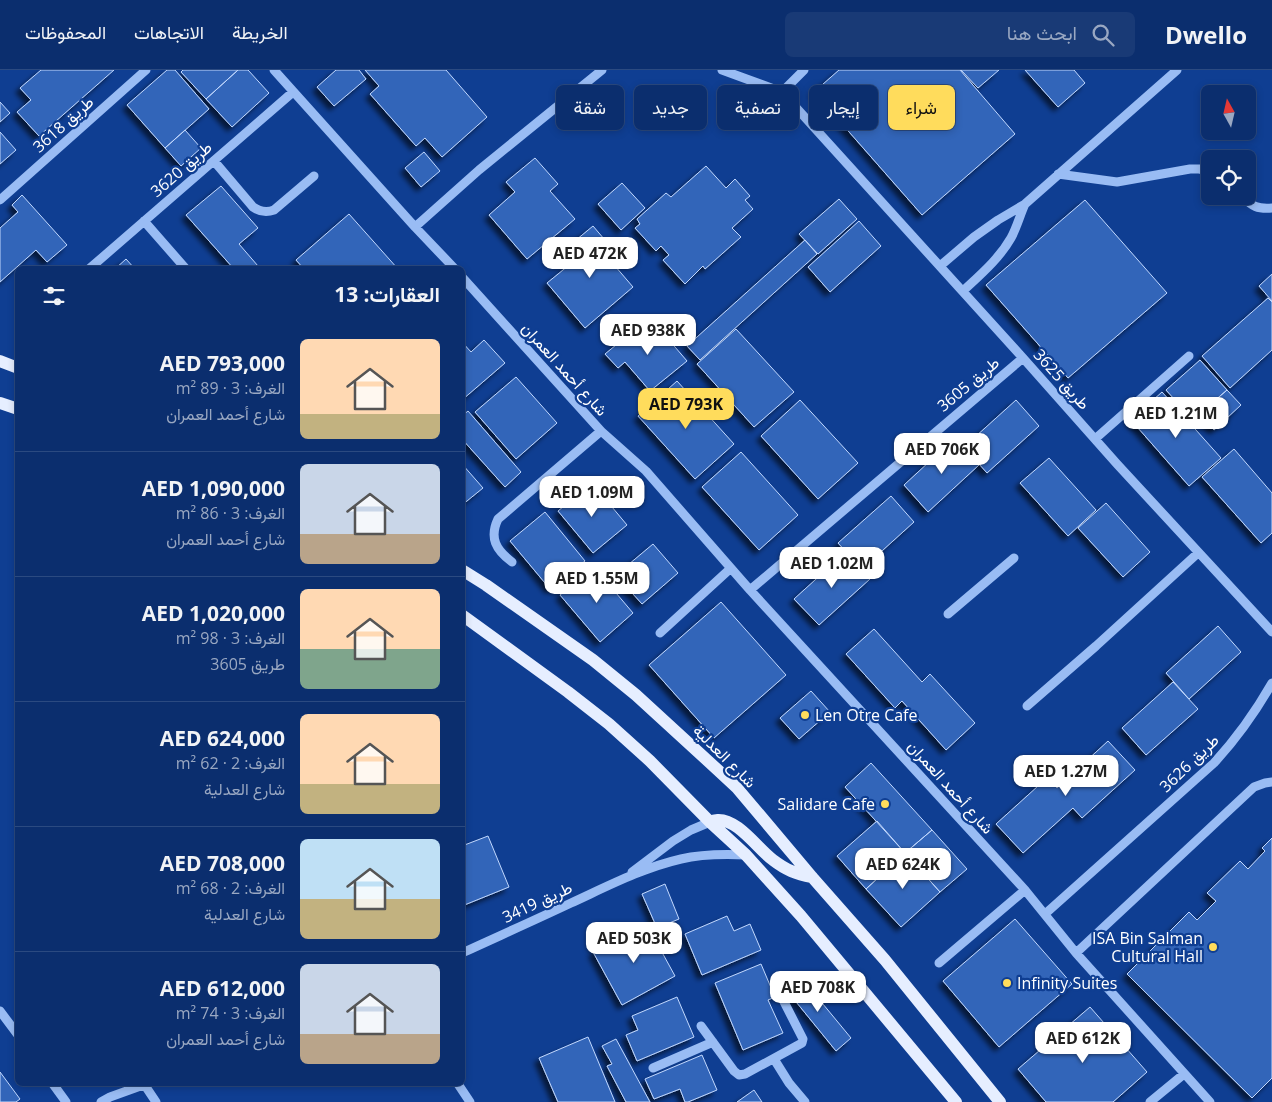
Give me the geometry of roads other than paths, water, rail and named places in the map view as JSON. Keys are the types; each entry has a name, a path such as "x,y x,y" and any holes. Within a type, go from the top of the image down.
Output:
{"main road":[{"path":"0,361 15,367"},
{"path":"0,403 15,408"},
{"name":"شارع العدلية","path":"465,572 593,660 649,707 737,788 885,960 1000,1102"},
{"path":"465,617 609,724 650,761 710,822 746,855 801,916 956,1102"},
{"path":"710,822 717,820 727,821 735,825 783,867 794,874 812,877"}],"street":[{"name":"طريق 3618","path":"0,200 146,70"},
{"path":"274,70 452,266"},
{"path":"415,227 479,170 602,70"},
{"name":"طريق 3625","path":"722,70 763,85"},
{"path":"789,85 804,70"},
{"path":"940,266 974,237 1024,204 1177,70"},
{"name":"طريق 3620","path":"92,266 294,92"},
{"name":"طريق 3625","path":"799,111 1272,632"},
{"path":"214,161 253,207 264,212 274,210 314,176"},
{"path":"1058,174 1117,182 1190,169 1201,169"},
{"path":"963,291 1001,253 1012,237 1024,204"},
{"path":"1252,205 1263,209 1272,208"},
{"path":"144,221 183,266"},
{"name":"شارع أحمد العمران","path":"465,280 601,431 646,471 750,590 1025,890 1076,952 1210,1102"},
{"path":"1095,439 1189,356"},
{"name":"طريق 3605","path":"750,590 1023,358"},
{"path":"512,562 502,555 494,540 494,531 498,519 601,431"},
{"path":"1027,706 1096,646 1198,552"},
{"path":"948,614 1014,558"},
{"path":"660,633 732,568"},
{"name":"طريق 3626","path":"1045,914 1214,763 1269,694 1272,683"},
{"path":"1076,952 1254,787 1272,782"},
{"name":"طريق 3419","path":"624,879 673,841 691,830 710,822"},
{"name":"طريق 3419","path":"465,951 624,879 661,865 681,859 724,854 746,855"},
{"path":"939,963 1025,890"},
{"path":"701,1026 734,1071 739,1075 745,1074 802,1044 803,1039 778,990"},
{"path":"0,1011 15,1031"},
{"path":"653,1068 713,1042"},
{"path":"774,1059 789,1083 805,1102"},
{"path":"1150,1102 1184,1074"},
{"path":"54,1086 66,1102"},
{"path":"101,1102 140,1086"},
{"path":"146,1086 156,1102"},
{"path":"459,1086 470,1102"}],"place":[{"name":"Len Otre Cafe","path":"805,715"},
{"name":"Salidare Cafe","path":"885,804"},
{"name":"ISA Bin Salman Cultural Hall","path":"1213,947"},
{"name":"Infinity Suites","path":"1007,983"}]}
